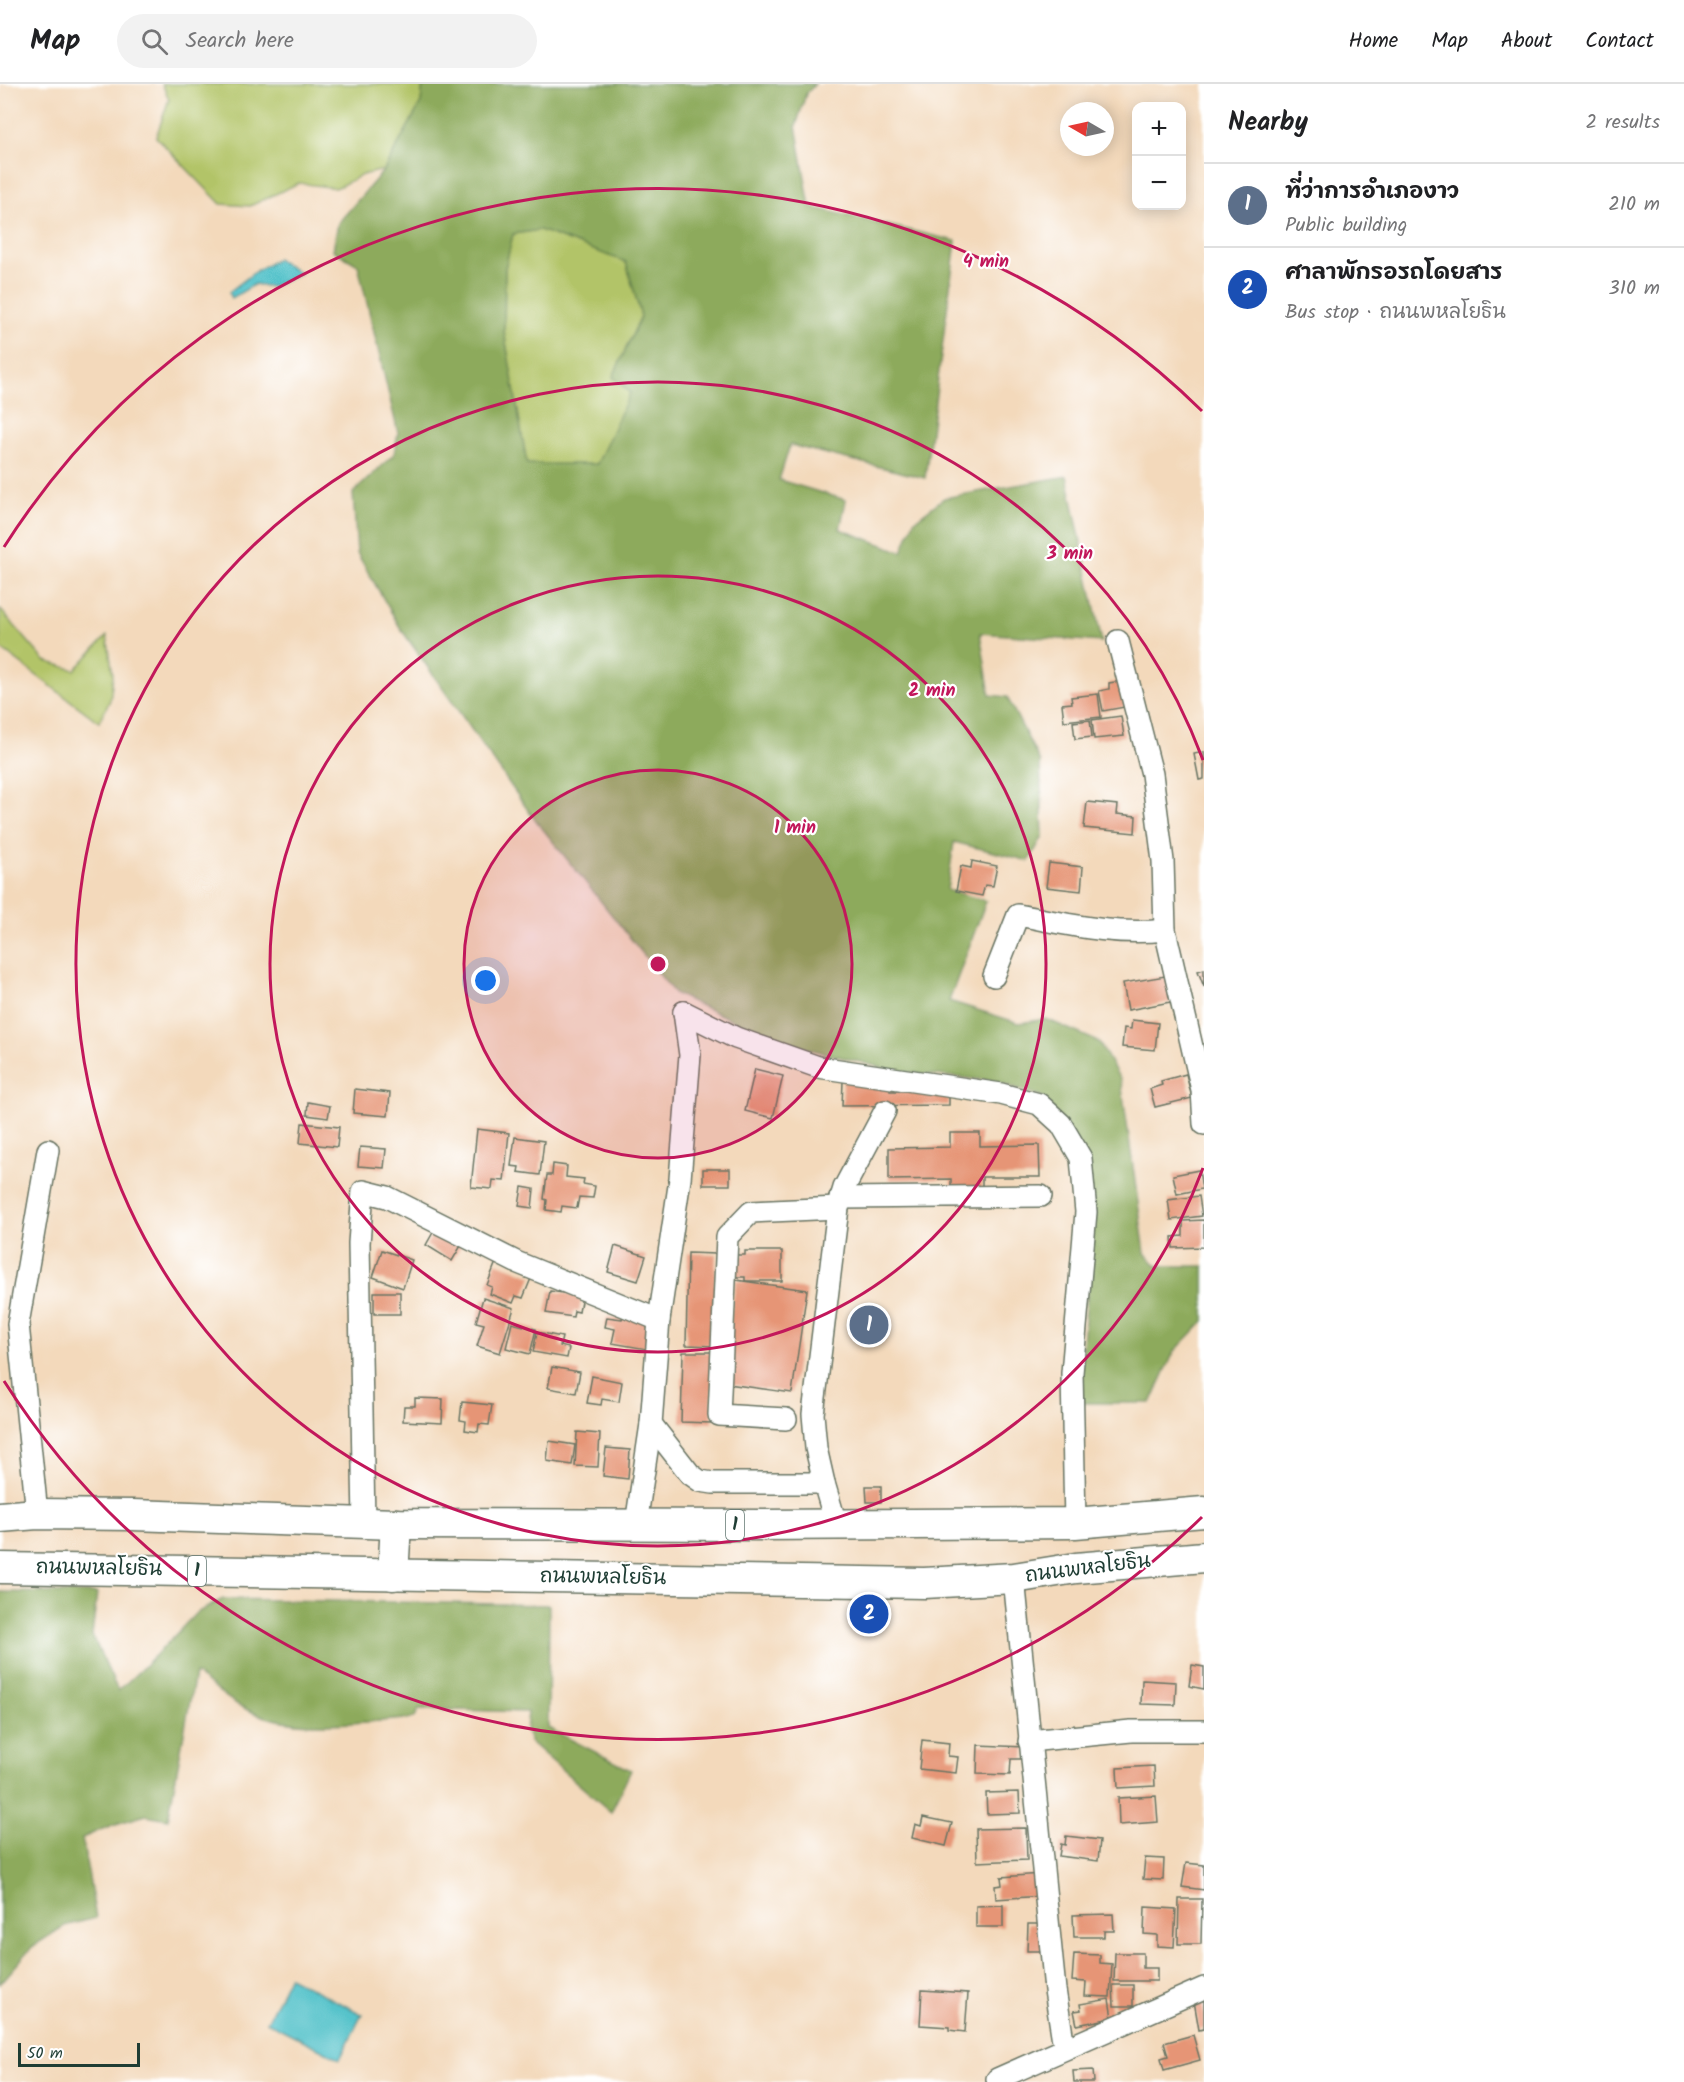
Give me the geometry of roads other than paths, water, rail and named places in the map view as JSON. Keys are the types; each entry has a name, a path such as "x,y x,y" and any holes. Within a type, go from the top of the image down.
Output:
{"highway":[{"name":"1","path":"0,1517 37,1514 133,1515 396,1524 836,1524 1075,1523 1204,1512"},
{"path":"393,1575 396,1524"},
{"name":"ถนนพหลโยธิน","path":"0,1568 924,1583 1014,1578 1076,1568 1204,1557"}],"street":[{"path":"1118,641 1152,774 1163,861 1165,930 1202,1090 1204,1124"},
{"path":"994,976 1018,915 1113,932 1140,933 1165,930"},
{"path":"636,1524 651,1424 659,1320 680,1179 690,1055 684,1012 736,1038 818,1067 1001,1094 1039,1104 1061,1124 1081,1158 1086,1212 1072,1373 1075,1523"},
{"path":"836,1524 816,1448 813,1414 839,1203 885,1111"},
{"path":"37,1514 18,1324 48,1150"},
{"path":"364,1523 359,1244 363,1191 387,1197 516,1262 659,1320"},
{"path":"786,1419 719,1415 728,1237 751,1212 839,1203 1041,1196"},
{"path":"651,1424 690,1474 700,1481 824,1483"},
{"path":"1014,1578 1029,1740 1049,1910 1055,1990 1064,2048"},
{"path":"1029,1740 1131,1731 1204,1731"},
{"path":"998,2082 997,2079 1064,2048 1204,1988"}],"water":[{"path":"277,259 300,273 271,287 255,284 232,298 229,292 256,271"},
{"path":"289,1977 362,2014 340,2059 267,2022"}],"place":[{"name":"ที่ว่าการอำเภองาว","path":"869,1325"},
{"name":"ศาลาพักรอรถโดยสาร","path":"869,1614"}]}
